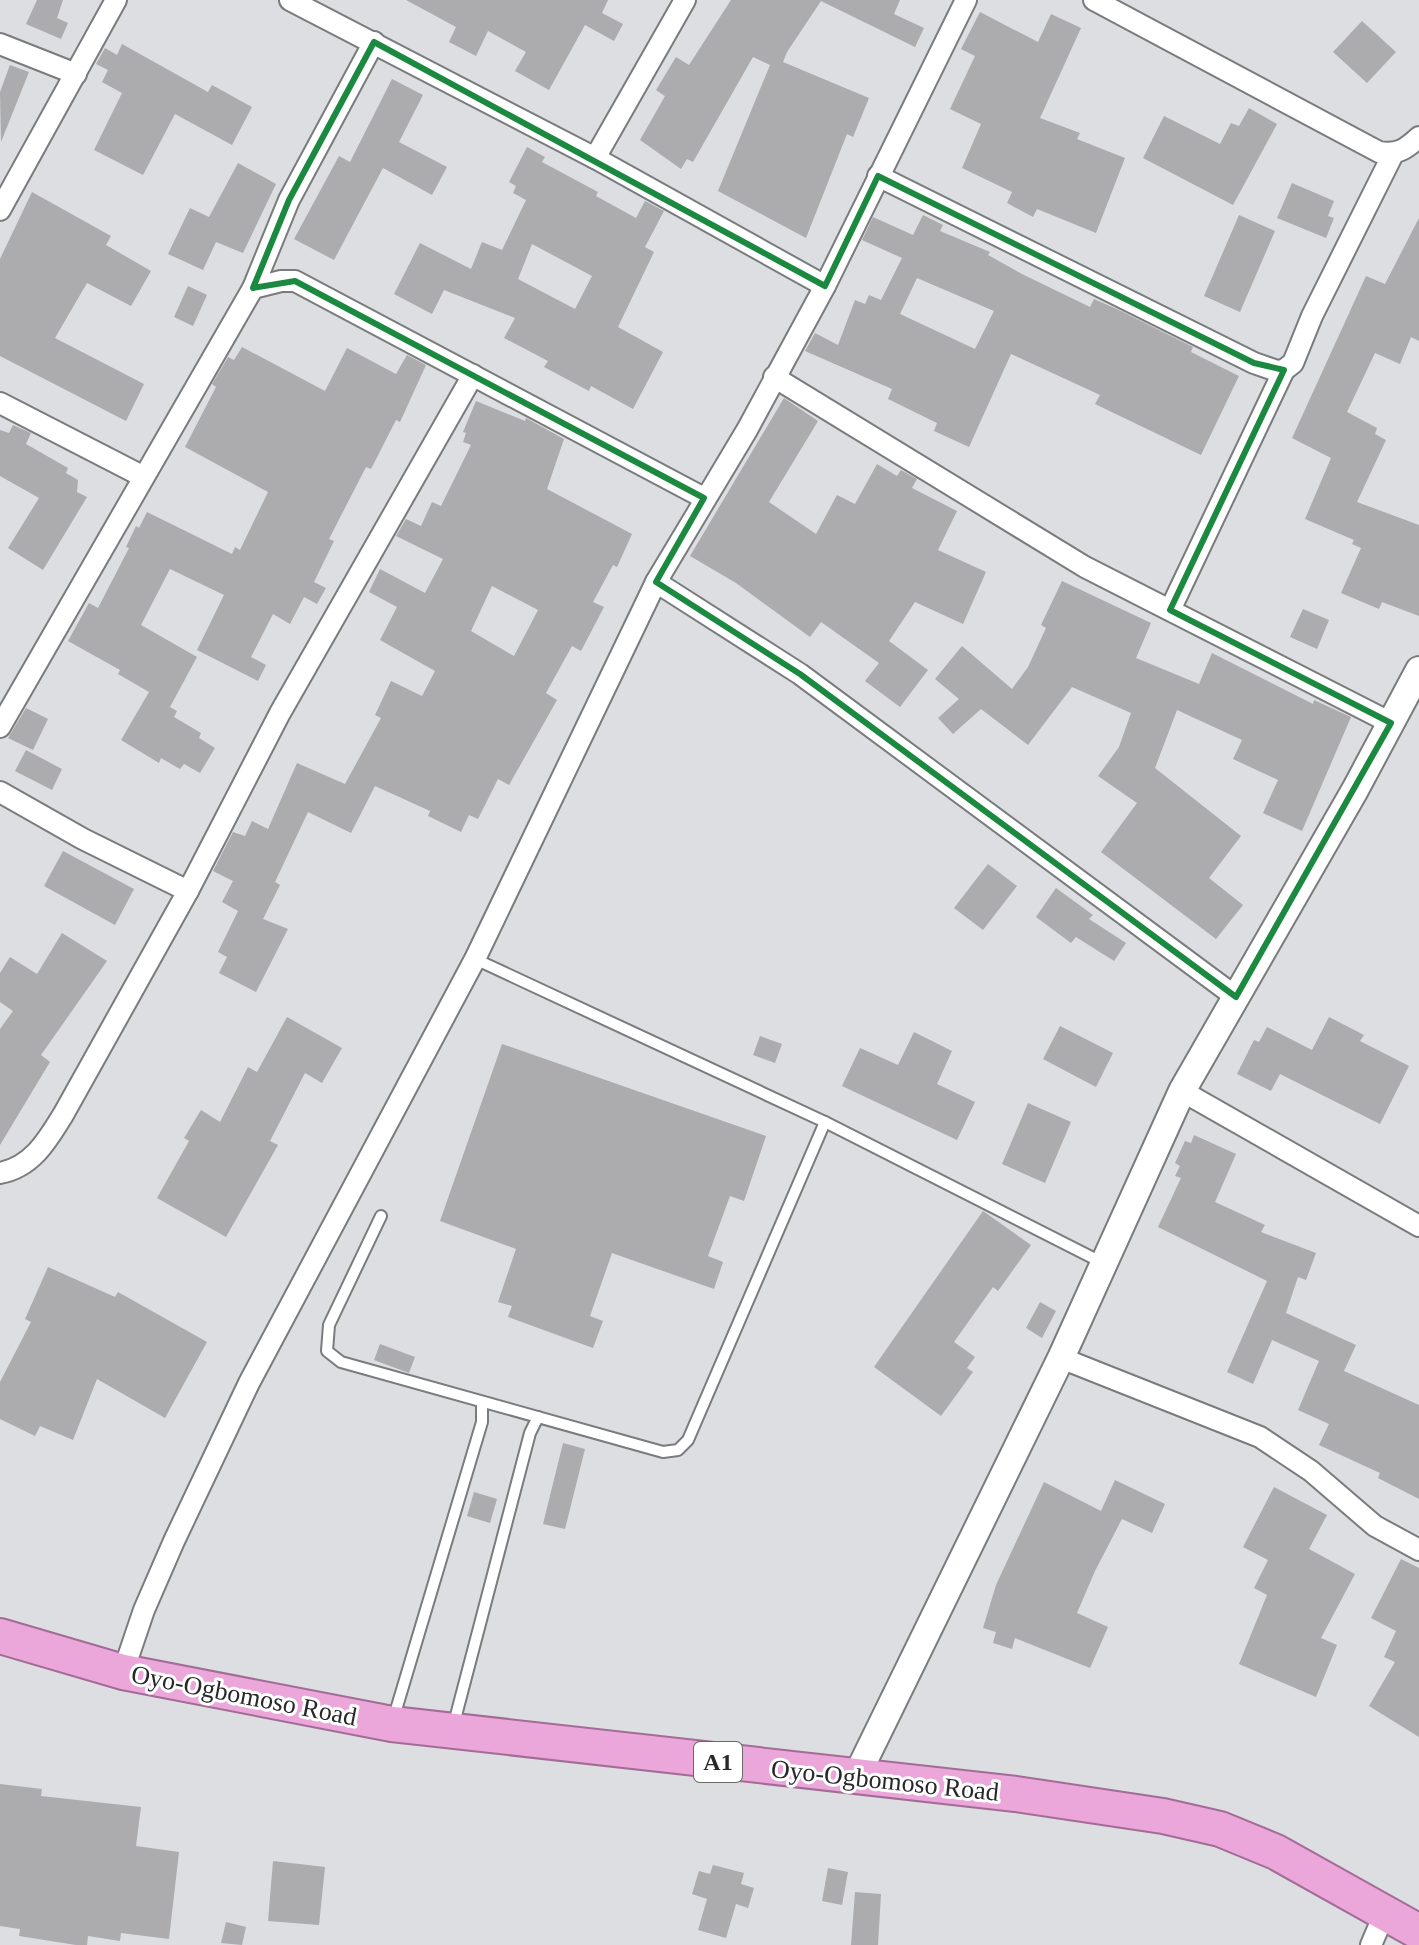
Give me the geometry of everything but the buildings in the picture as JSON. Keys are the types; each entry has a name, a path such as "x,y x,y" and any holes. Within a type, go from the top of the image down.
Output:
{"highway":[{"name":"Oyo-Ogbomoso Road","path":"0,1636 123,1672 392,1724 1016,1794 1163,1816 1220,1829 1276,1852 1386,1910 1419,1932"}],"street":[{"path":"0,209 116,0"},
{"path":"290,0 595,158 825,286"},
{"path":"595,158 685,0"},
{"path":"123,1672 174,1541 249,1383 475,959 656,582 747,430 825,286 966,0"},
{"path":"1094,0 1355,140 1393,154"},
{"path":"0,727 253,288 289,200 374,42"},
{"path":"0,44 76,74"},
{"path":"1170,610 1284,370 1298,353 1312,316 1393,154 1419,137"},
{"path":"878,176 1254,363 1284,370"},
{"path":"253,288 295,281 704,498"},
{"path":"0,1173 15,1170 44,1147 188,891 280,713 473,375"},
{"path":"774,377 971,500 1170,610 1391,723"},
{"path":"0,403 142,476"},
{"path":"656,582 800,674 1236,997"},
{"path":"856,1777 1061,1358 1182,1091 1419,670"},
{"path":"0,792 83,839 188,891"},
{"path":"1182,1091 1419,1226"},
{"path":"1061,1358 1260,1437 1311,1471 1375,1526 1419,1550"},
{"path":"1371,1945 1386,1910"}],"lane":[{"path":"475,959 825,1122 1105,1264"},
{"path":"381,1216 329,1325 327,1351 341,1362 482,1403 663,1452 678,1450 688,1440 825,1122"},
{"path":"392,1724 482,1422 482,1403"},
{"path":"452,1731 530,1433 538,1417"}],"highlighted area":[{"path":"374,42 825,286 878,176 1254,363 1284,370 1170,610 1391,723 1236,997 800,674 656,582 704,498 295,281 253,288 289,200"}]}
